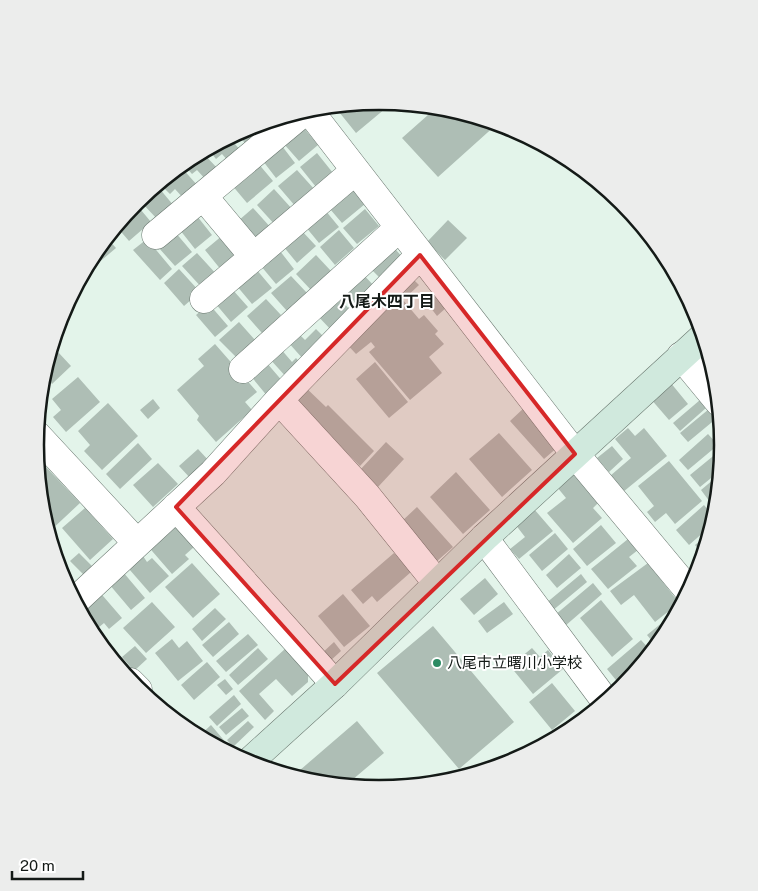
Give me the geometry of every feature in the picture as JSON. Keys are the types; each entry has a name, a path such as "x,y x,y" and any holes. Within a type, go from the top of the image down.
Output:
{"street":[{"path":"313,117 575,454 684,585"},
{"path":"156,235 293,122"},
{"path":"204,299 355,171"},
{"path":"203,196 254,257"},
{"path":"243,369 399,228"},
{"path":"80,597 213,473 279,400 420,255"},
{"path":"256,757 335,684 484,538 697,342"},
{"path":"681,356 709,390"},
{"path":"279,400 367,496 437,583"},
{"path":"44,443 137,543"},
{"path":"176,508 335,684"},
{"path":"484,538 602,696"}],"highlighted area":[{"path":"420,255 575,454 335,684 176,507"}],"building":[{"path":"383,110 356,133 340,113"},
{"path":"429,114 491,130 438,177 402,138"},
{"path":"303,127 318,145 299,161 284,144"},
{"path":"263,132 247,146 242,140"},
{"path":"235,143 241,151 229,162 222,154 216,159 212,154"},
{"path":"282,146 295,163 276,178 263,161"},
{"path":"317,153 333,173 316,187 300,167"},
{"path":"207,158 219,170 207,181 197,170 192,174 189,170"},
{"path":"257,162 273,181 247,203 231,184"},
{"path":"297,170 315,190 296,207 278,186"},
{"path":"186,172 198,186 184,199 175,189 170,194 164,188"},
{"path":"274,189 293,210 276,226 257,205"},
{"path":"353,190 365,204 342,223 330,209"},
{"path":"161,191 174,206 158,220 144,206"},
{"path":"253,208 272,229 257,242 238,221"},
{"path":"365,209 379,226 357,244 343,228"},
{"path":"141,210 151,222 129,241 121,232"},
{"path":"325,210 339,227 319,243 305,226"},
{"path":"197,216 212,235 195,249 180,230"},
{"path":"448,220 467,238 445,260 427,242"},
{"path":"301,230 316,246 297,263 283,246"},
{"path":"339,230 354,248 335,265 320,247"},
{"path":"175,232 192,252 175,266 158,247"},
{"path":"223,235 236,251 235,261 222,271 205,250"},
{"path":"147,239 172,269 160,280 133,250"},
{"path":"112,243 116,248 97,264"},
{"path":"390,243 404,259 381,279 367,265"},
{"path":"280,251 294,269 276,284 261,266"},
{"path":"197,253 219,277 204,290 182,266"},
{"path":"316,255 331,271 311,290 296,274"},
{"path":"179,269 200,292 184,306 164,283"},
{"path":"256,269 272,288 252,304 236,285"},
{"path":"359,270 376,288 358,305 344,291"},
{"path":"291,276 307,293 287,311 271,293"},
{"path":"414,280 419,285 403,300 419,319 424,315 438,331 435,334 444,344 429,357 442,373 410,400 369,352 375,347 371,342 356,354 343,340"},
{"path":"232,289 248,307 231,322 215,303"},
{"path":"436,295 447,307 437,316 427,303"},
{"path":"266,299 281,315 262,333 247,316"},
{"path":"329,300 334,306 341,300 353,313 333,332 315,313"},
{"path":"209,304 228,326 215,337 196,315"},
{"path":"239,322 255,340 236,357 219,340"},
{"path":"316,329 326,339 304,360 287,341 297,332 305,340"},
{"path":"215,344 257,392 245,402 252,410 216,442 197,420 199,416 177,390 204,366 198,359"},
{"path":"280,348 292,362 296,358 303,366 288,379 269,358"},
{"path":"57,353 71,366 52,384 50,380"},
{"path":"266,362 284,383 268,397 250,375"},
{"path":"375,362 408,402 389,418 356,379"},
{"path":"78,377 100,402 66,432 53,417 61,410 52,399"},
{"path":"670,382 688,404 669,420 650,398"},
{"path":"302,384 326,407 328,405 374,451 360,466 290,396"},
{"path":"153,399 160,408 148,419 140,410"},
{"path":"700,400 706,408 680,431 673,423"},
{"path":"108,403 138,436 102,470 84,451 90,445 78,431"},
{"path":"525,407 559,446 544,459 510,421"},
{"path":"709,409 712,413 714,421 688,442 680,433"},
{"path":"628,428 635,436 644,428 667,456 623,492 610,476 631,458 615,439"},
{"path":"499,433 532,470 502,497 469,459"},
{"path":"708,434 714,441 714,448 688,470 679,460"},
{"path":"386,442 404,459 378,487 360,470"},
{"path":"138,443 152,459 120,489 106,474"},
{"path":"612,446 623,459 609,472 597,458"},
{"path":"198,449 210,462 191,479 179,466"},
{"path":"714,455 713,477 700,487 690,475"},
{"path":"669,461 702,501 675,524 666,513 655,522 647,512 654,506 638,486"},
{"path":"158,463 178,484 153,507 133,485"},
{"path":"46,467 80,503 54,527 50,511 44,469"},
{"path":"456,472 490,510 463,534 430,497"},
{"path":"574,473 599,502 593,508 602,518 573,543 547,513 566,498 557,487"},
{"path":"712,481 709,501 701,490"},
{"path":"704,505 708,510 703,533 689,545 676,530"},
{"path":"417,507 453,547 436,562 401,522"},
{"path":"85,508 113,539 90,560 62,528"},
{"path":"534,509 553,531 519,559 510,549 525,537 515,524"},
{"path":"172,521 194,547 185,555 189,559 172,574 146,544"},
{"path":"601,525 616,543 587,566 573,549"},
{"path":"555,533 568,549 542,571 529,555"},
{"path":"628,539 638,550 629,557 637,566 608,589 591,569"},
{"path":"79,553 93,567 85,576 70,561"},
{"path":"394,553 411,572 377,602 372,596 363,604 351,590"},
{"path":"569,554 581,568 557,588 546,575"},
{"path":"143,556 147,562 152,558 169,576 150,593 129,569"},
{"path":"192,563 220,594 193,618 165,587"},
{"path":"648,563 677,600 671,609 655,622 634,595 621,605 610,591"},
{"path":"123,572 145,598 131,610 109,584"},
{"path":"581,574 587,582 552,611 545,604"},
{"path":"485,578 498,594 474,615 460,599"},
{"path":"593,583 602,594 565,626 555,615"},
{"path":"97,589 122,618 109,629 104,623 98,628 83,602"},
{"path":"343,594 370,626 344,647 318,616"},
{"path":"601,600 633,639 612,657 580,618"},
{"path":"152,602 175,627 146,653 123,628"},
{"path":"504,602 513,614 487,633 478,621"},
{"path":"215,608 226,619 202,641 192,629"},
{"path":"665,621 652,641 647,635"},
{"path":"229,622 239,634 213,657 202,645"},
{"path":"433,626 514,722 459,769 377,673"},
{"path":"248,634 258,645 226,672 216,661"},
{"path":"172,639 179,648 187,641 203,661 178,681 155,653"},
{"path":"641,640 647,647 617,682 607,669"},
{"path":"334,642 341,651 329,662 321,654"},
{"path":"135,646 147,659 134,671 122,657"},
{"path":"258,648 268,659 238,685 229,675"},
{"path":"286,648 308,674 308,682 292,696 276,679 259,694 274,711 265,720 239,691"},
{"path":"532,648 540,657 548,650 563,669 533,694 510,666"},
{"path":"207,662 220,677 194,700 181,685"},
{"path":"225,679 233,689 226,695 217,685"},
{"path":"552,683 575,711 552,730 529,702"},
{"path":"234,695 241,704 217,726 209,717"},
{"path":"242,708 249,716 226,735 219,727"},
{"path":"248,721 254,727 233,747 227,740"},
{"path":"357,721 384,753 353,780 299,771"},
{"path":"211,725 227,744 211,736 204,731"}],"place":[{"name":"八尾市立曙川小学校","path":"437,663"}],"district":[{"name":"八尾木四丁目","path":"387,301"}]}
